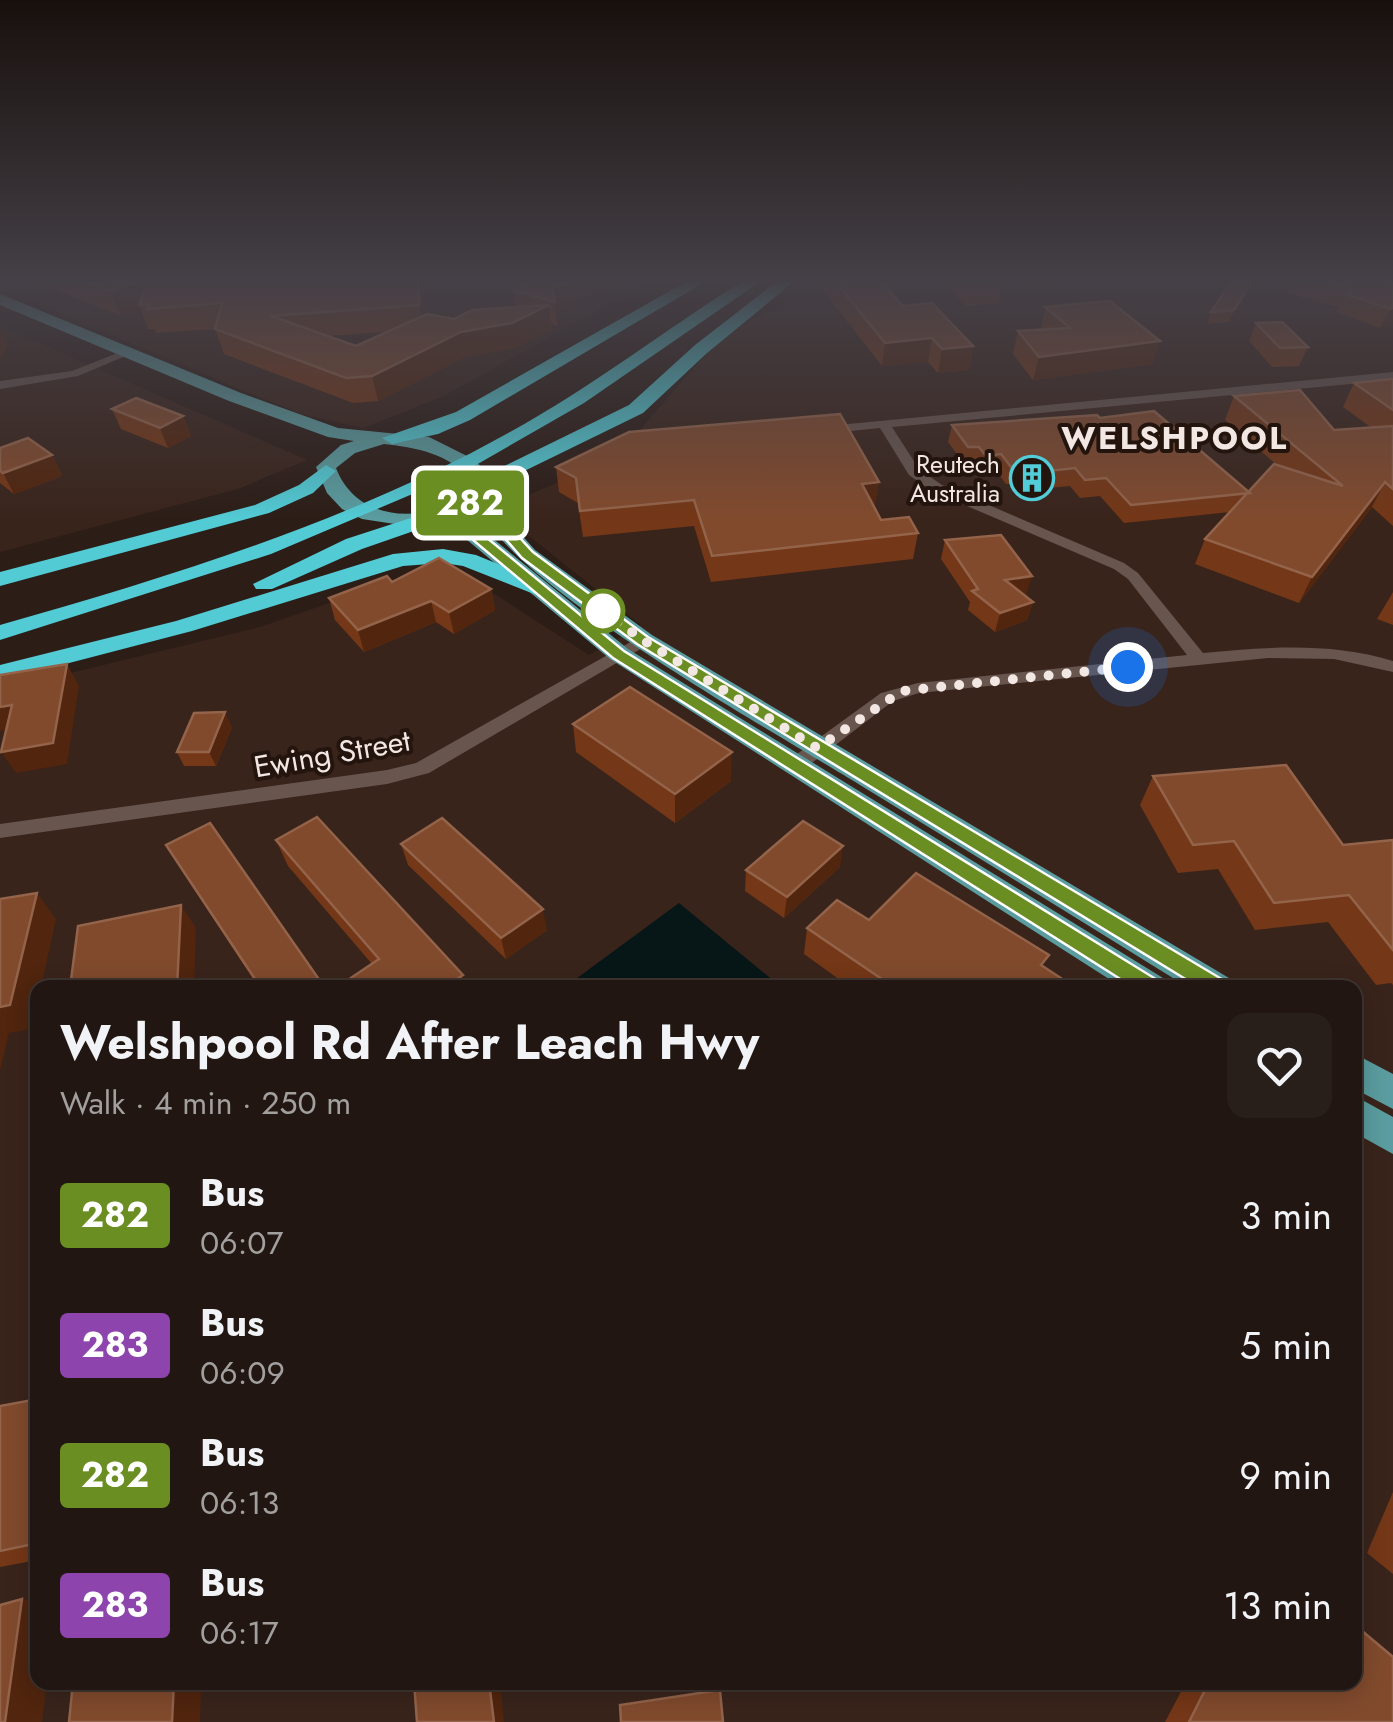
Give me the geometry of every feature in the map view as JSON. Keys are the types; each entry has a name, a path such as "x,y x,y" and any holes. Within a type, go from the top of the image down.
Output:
{"highway":[{"path":"386,439 430,430 464,416 562,359"},
{"path":"0,633 223,564 324,518 489,431 608,359"},
{"path":"0,612 158,569 421,486 518,436 636,359"},
{"path":"484,489 500,475 636,409 691,359"},
{"path":"0,579 262,509 306,490 319,459"},
{"path":"0,671 204,608 354,544 425,520"},
{"path":"0,671 184,626 401,559 428,556 468,560 534,588"}],"main road":[{"path":"102,359 319,459 340,494 362,509 387,519 425,520 470,531 534,588 631,648 724,691 1204,980"},
{"path":"147,359 334,433 423,441 449,452 476,472 493,516 528,555 631,648 754,742 1139,980"},
{"path":"319,459 386,439"},
{"path":"425,520 454,514 484,489"},
{"path":"724,691 759,726 761,733 754,742"},
{"path":"1362,1074 1393,1093"},
{"path":"1362,1117 1393,1137"}],"street":[{"path":"0,385 43,382 110,359"},
{"path":"806,432 1393,376"},
{"path":"884,424 914,472 937,488 1105,558 1133,576 1199,660"},
{"name":"Ewing Street","path":"0,831 387,777 422,768 631,648"},
{"path":"793,766 902,691 1199,660 1324,652 1352,654 1393,667"}],"shaded area":[{"path":"0,359 76,359 307,460 238,489 0,552"},
{"path":"169,359 510,359 444,396 363,428 301,414"},
{"path":"702,359 1393,359 1393,1722 0,1722 0,690 260,627 407,576 468,577 589,655 641,625 506,518 515,501 616,457"},
{"path":"679,903 772,980 574,980"}],"building":[{"path":"296,359 406,359 372,376 346,378"},
{"path":"1393,379 1393,410 1354,383"},
{"path":"1300,390 1334,430 1393,426 1393,489 1385,482 1312,577 1205,539 1274,464 1343,486 1234,396"},
{"path":"136,398 183,416 160,428 112,409"},
{"path":"1154,411 1250,493 1131,505 1106,478 1085,480 1075,468 1030,473 1025,465 1011,467 1001,454 986,456 979,447 968,447 952,425 1097,415 1100,418"},
{"path":"840,414 879,482 862,484 881,520 909,517 918,533 712,556 694,500 580,511 576,478 556,467 629,432"},
{"path":"28,438 52,455 0,471 0,448"},
{"path":"1001,535 1032,576 1005,580 1033,602 1000,613 972,591 978,589 945,540"},
{"path":"439,558 491,589 449,612 431,601 358,630 329,598 387,576 392,582"},
{"path":"67,664 53,743 1,752 12,705 0,707 0,675"},
{"path":"630,687 732,752 675,794 573,724"},
{"path":"225,712 209,752 177,752 194,713"},
{"path":"1286,765 1343,845 1393,840 1393,950 1349,895 1274,903 1234,841 1193,845 1153,776"},
{"path":"317,817 463,975 456,980 348,980 379,959 276,840"},
{"path":"442,818 543,909 501,938 401,844"},
{"path":"803,821 843,846 787,897 746,870"},
{"path":"210,823 319,980 256,980 166,845"},
{"path":"916,873 1049,955 1041,965 1064,980 883,980 807,928 837,900 869,920"},
{"path":"37,893 10,1005 0,1007 0,899"},
{"path":"181,905 177,980 71,980 78,926"},
{"path":"30,1400 30,1545 0,1551 0,1406"},
{"path":"22,1599 5,1722 0,1722 0,1605"},
{"path":"1362,1631 1393,1657 1393,1722 1189,1722 1205,1690 1362,1690"},
{"path":"72,1690 174,1690 172,1722 69,1722"},
{"path":"415,1690 490,1690 494,1722 417,1722"},
{"path":"720,1690 723,1722 621,1722 620,1705"}],"bus line":[{"name":"282","path":"1138,980 618,654 470,531 426,520 454,514 483,490 493,516 528,555 643,640 1204,980"}],"place":[{"name":"Reutech Australia","path":"1032,478"}],"district":[{"name":"WELSHPOOL","path":"1175,438"}],"route":[{"path":"603,611 817,748 887,697 902,691 1128,667"}]}
